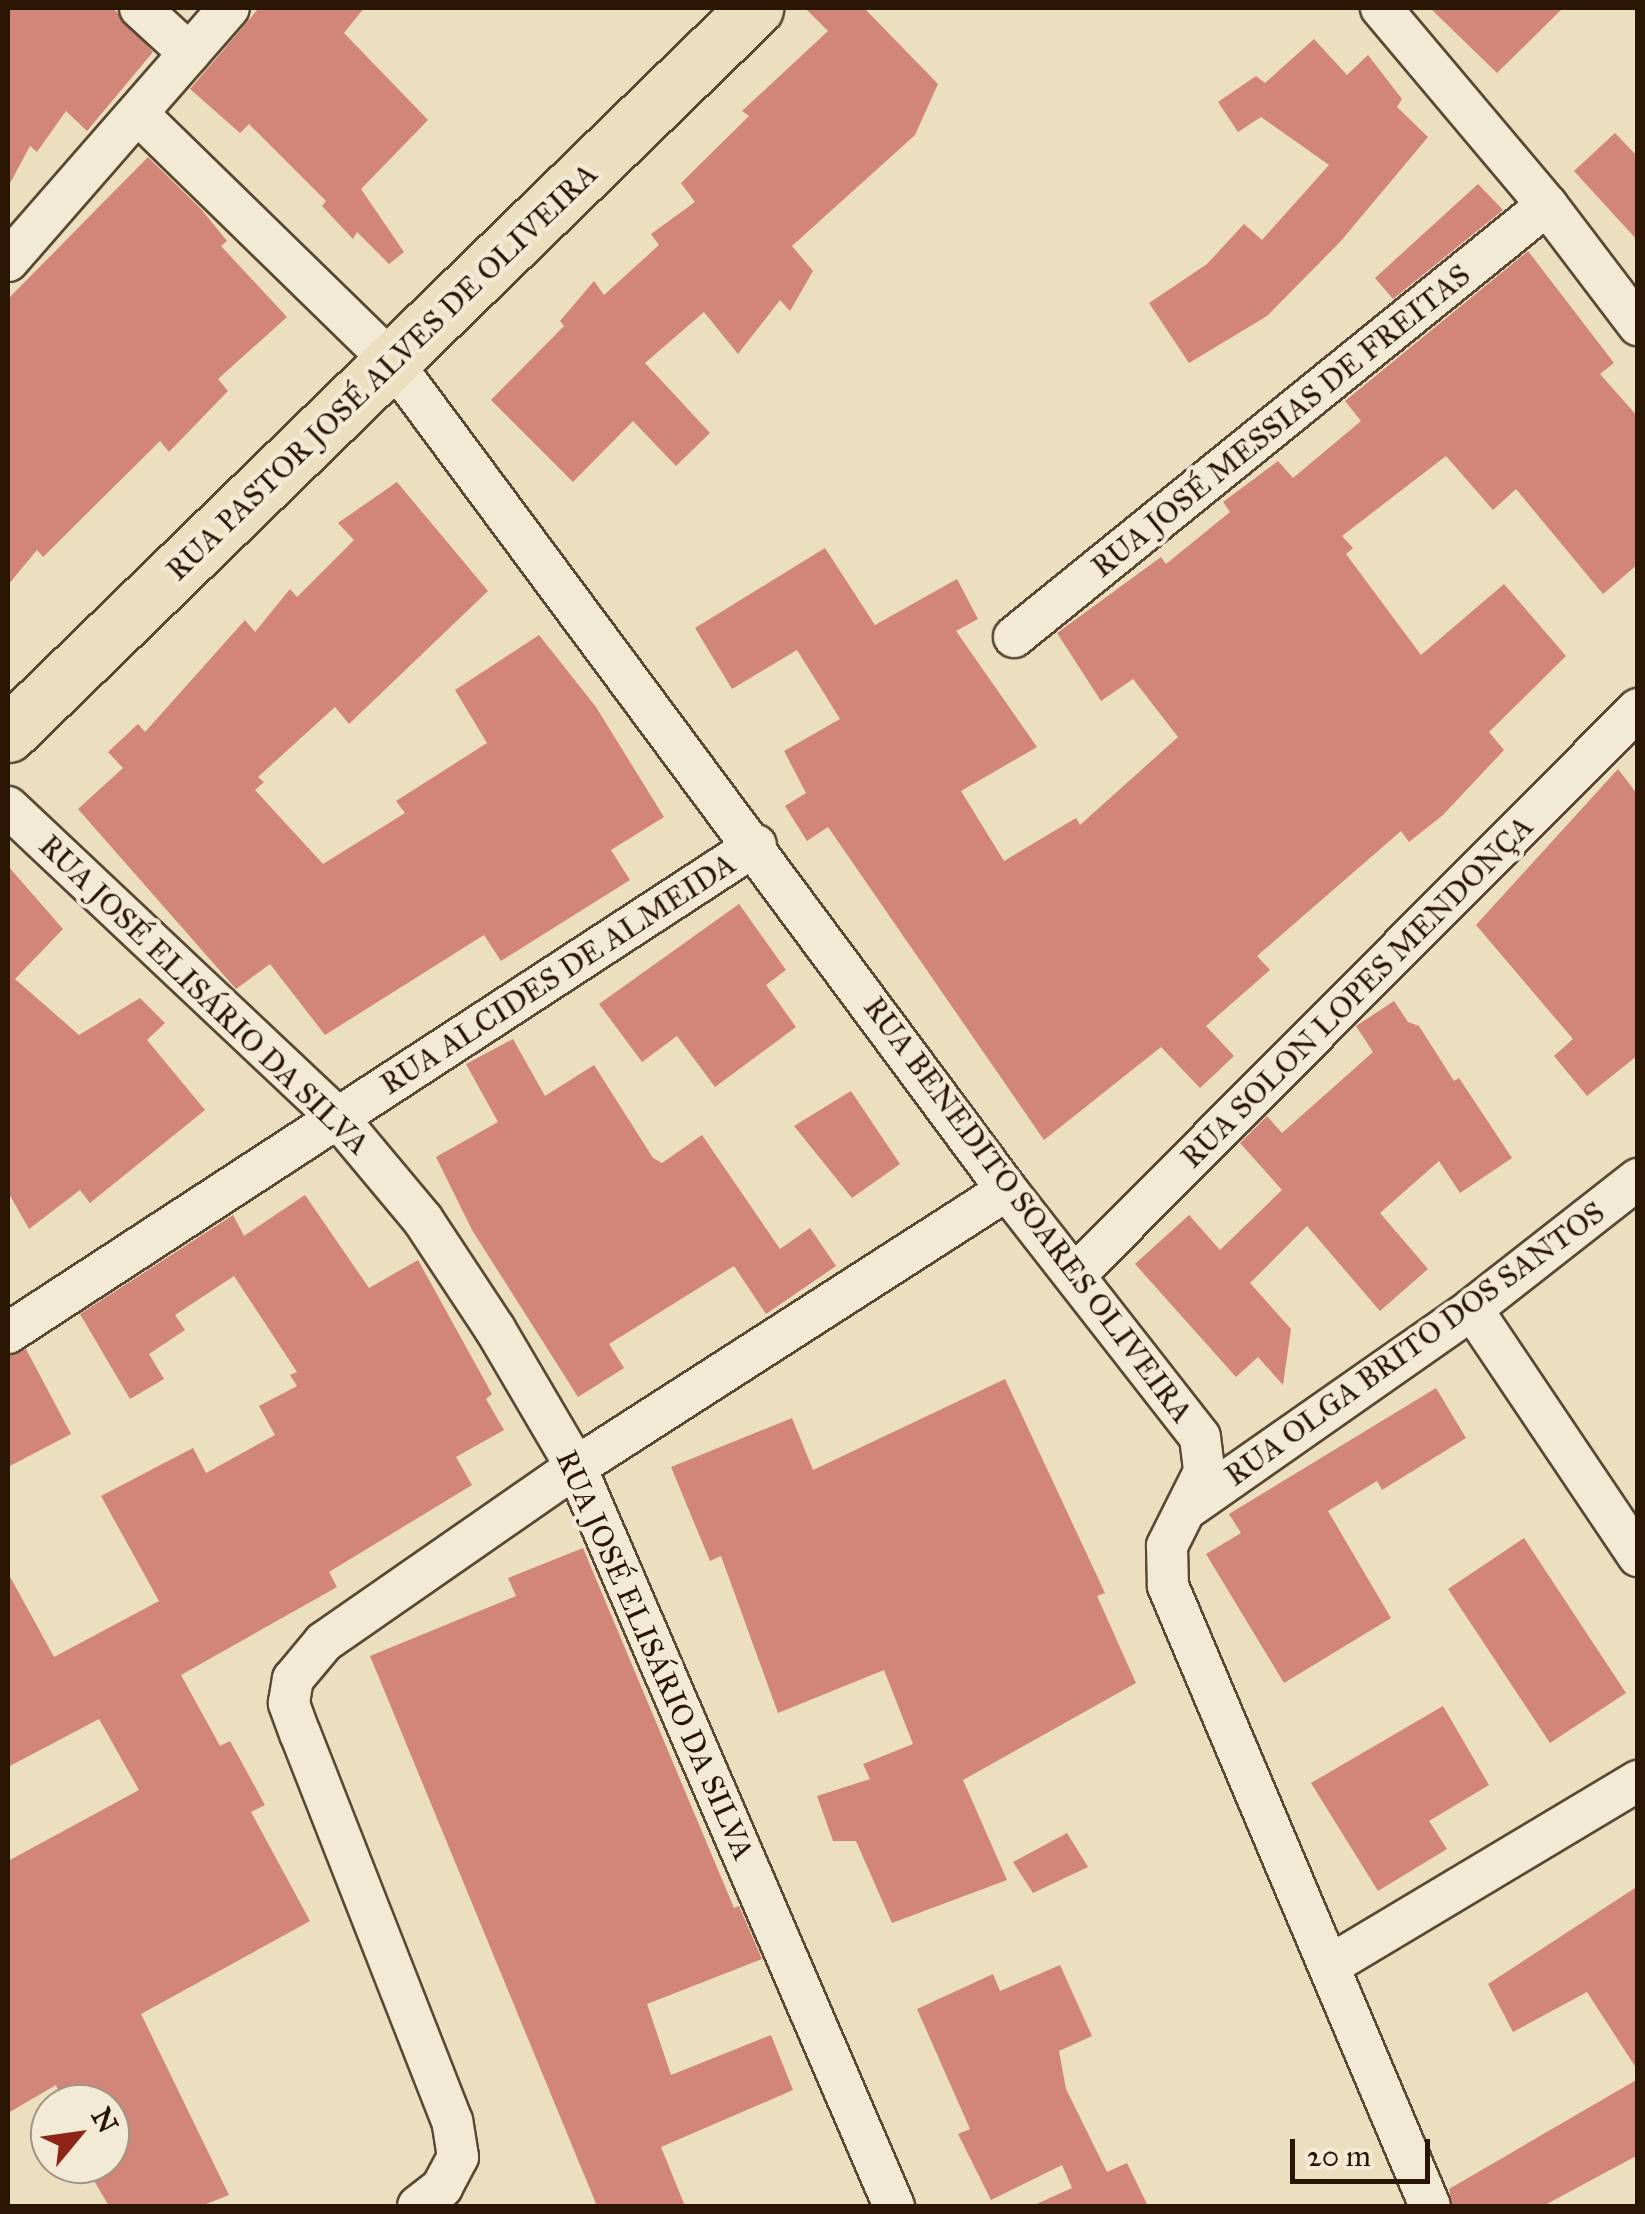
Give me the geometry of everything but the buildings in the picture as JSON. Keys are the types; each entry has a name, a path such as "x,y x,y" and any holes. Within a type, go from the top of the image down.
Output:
{"main road":[{"name":"RUA PASTOR JOSÉ ALVES DE OLIVEIRA","path":"8,734 755,8"}],"street":[{"path":"140,8 189,53"},
{"path":"8,260 229,8"},
{"path":"1381,8 1547,205 1638,325"},
{"name":"RUA BENEDITO SOARES OLIVEIRA","path":"138,114 393,364 756,846 1007,1190 1200,1437 1204,1472 1167,1546 1168,1586 1332,1964 1430,2206"},
{"name":"RUA JOSÉ MESSIAS DE FREITAS","path":"1014,637 1547,205"},
{"name":"RUA SOLON LOPES MENDONÇA","path":"1076,1274 1638,709"},
{"name":"RUA JOSÉ ELISÁRIO DA SILVA","path":"8,808 337,1118 423,1220 576,1466 894,2206"},
{"name":"RUA ALCIDES DE ALMEIDA","path":"8,1333 756,846"},
{"name":"RUA OLGA BRITO DOS SANTOS","path":"1190,1506 1472,1309 1638,1180"},
{"path":"418,2206 442,2187 458,2157 452,2121 300,1734 289,1703 293,1679 314,1651 576,1466 1007,1190"},
{"path":"1472,1309 1638,1556"},
{"path":"1332,1964 1638,1781"}]}
